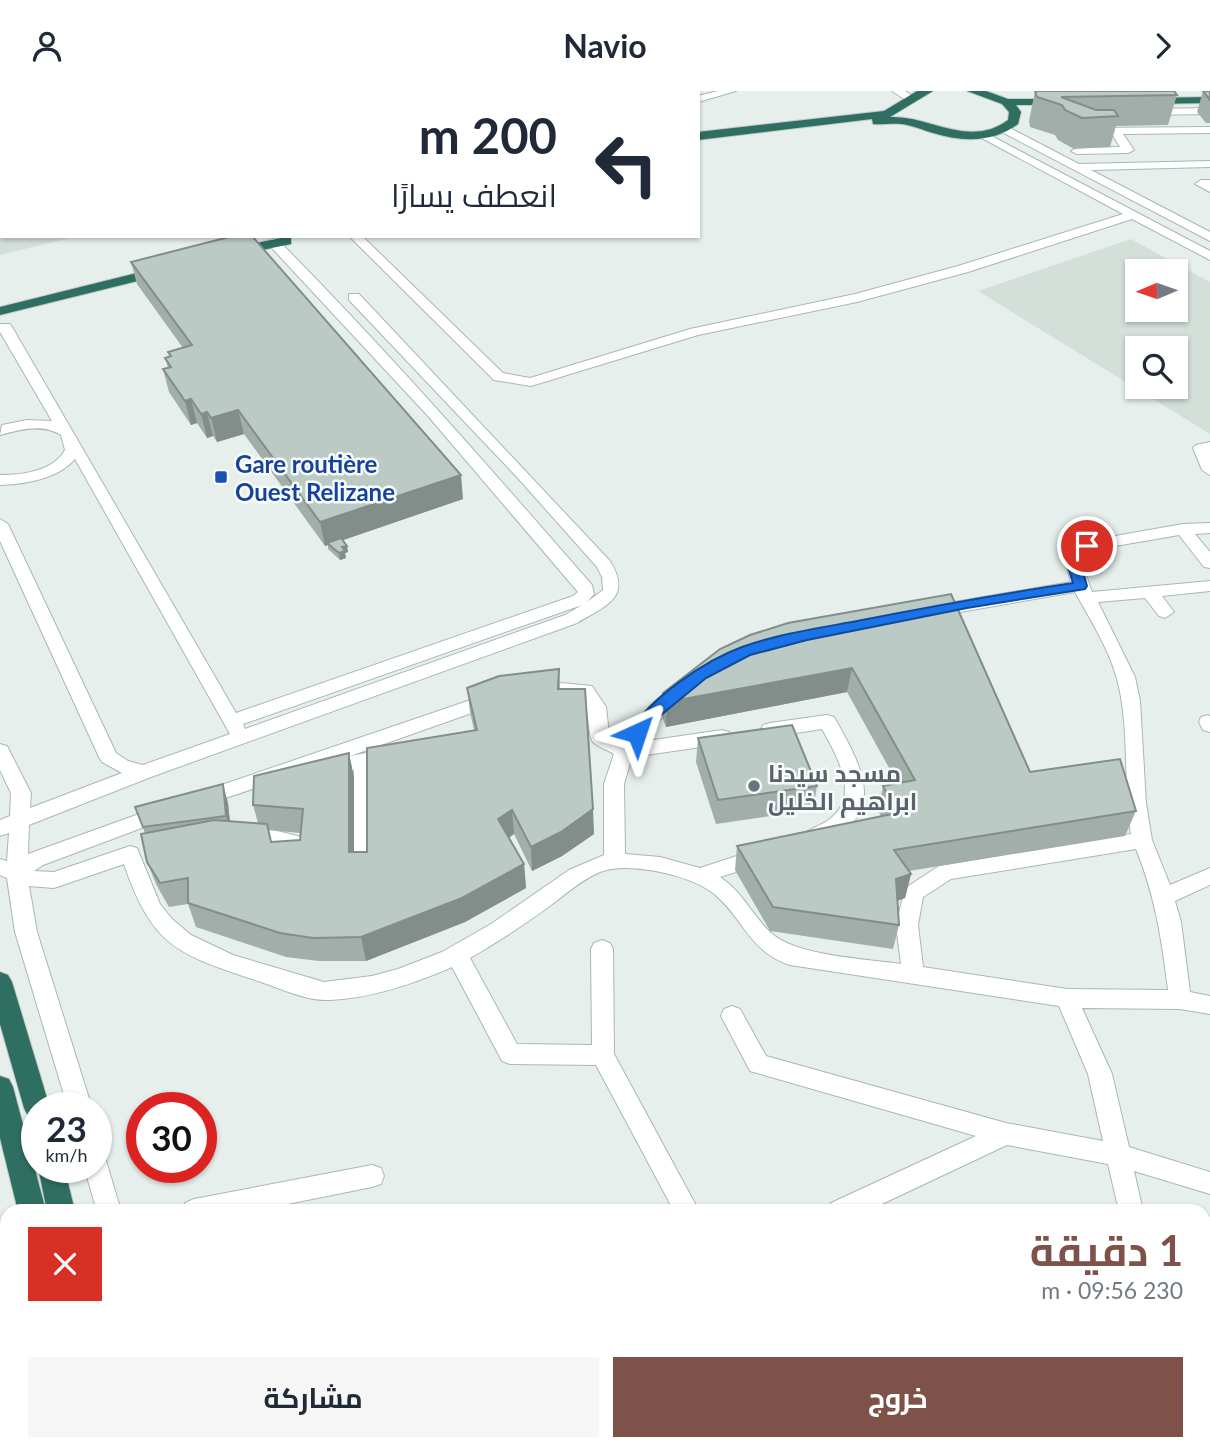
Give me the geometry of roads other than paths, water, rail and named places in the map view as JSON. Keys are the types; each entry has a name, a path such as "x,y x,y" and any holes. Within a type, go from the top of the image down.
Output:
{"highway":[{"path":"700,136 881,115 893,112 907,100 926,91"},
{"path":"973,91 1006,102 1073,108"},
{"path":"907,100 904,112 924,127"},
{"path":"1179,106 1210,100"},
{"path":"1006,102 1016,117"},
{"path":"1137,107 1179,106 1210,109"},
{"path":"700,143 890,120 952,133 982,134 1004,129 1016,117 1031,110 1073,108"},
{"path":"222,251 285,238"},
{"path":"0,301 171,264 0,311"},
{"path":"0,982 32,1092"},
{"path":"0,1087 30,1204"},
{"path":"55,1183 59,1204"}],"street":[{"path":"700,99 731,91"},
{"path":"897,91 907,100"},
{"path":"1190,130 1177,113 1179,106 1207,130"},
{"path":"1038,113 1073,108"},
{"path":"1004,129 1210,237"},
{"path":"1079,132 1207,130"},
{"path":"1077,151 1128,150 1116,131"},
{"path":"982,134 1210,255"},
{"path":"1076,167 1210,164"},
{"path":"357,238 499,377 531,382 695,332 857,298 963,269 1133,215"},
{"path":"0,828 144,772 236,728 579,600 586,594 586,589 577,578 379,366 285,238"},
{"path":"236,728 571,619 605,599 611,590 610,577 604,565 354,297"},
{"path":"0,328 5,327 236,728"},
{"path":"0,431 40,424 69,436"},
{"path":"0,481 19,480 54,469 72,450 69,436"},
{"path":"1210,447 1201,448 1210,470"},
{"path":"0,524 109,757 122,766 144,772"},
{"path":"1180,1000 1176,957 1163,897 1142,840 1128,772 1131,701 1126,677 1084,592 1074,564 1087,546 1183,529 1210,528"},
{"path":"1183,529 1210,563"},
{"path":"909,615 1084,592 1149,592 1210,586"},
{"path":"1149,592 1165,613"},
{"path":"948,608 959,632"},
{"path":"615,862 610,804 614,775 624,751 649,716 701,675"},
{"path":"8,870 243,785 453,723 498,696 561,689 586,690 597,707 600,737 624,751 827,722 852,767 855,798 847,815 831,828 795,845"},
{"path":"243,785 417,750"},
{"path":"0,751 21,793 21,821 8,870 75,1092"},
{"path":"364,869 365,761"},
{"path":"122,828 146,895 163,925 203,954 320,991 360,988 400,979 457,955 485,941 583,872 603,863 615,862 653,865 699,876 732,898 758,936 773,949 790,956 1067,998 1180,1000 1210,1005"},
{"path":"222,841 273,838 299,843"},
{"path":"913,974 907,925 914,893 946,872 1142,840"},
{"path":"8,870 35,880 54,880 130,854 156,850"},
{"path":"699,876 771,853"},
{"path":"1163,897 1210,876"},
{"path":"602,949 603,1055 683,1204"},
{"path":"457,955 510,1054 603,1055"},
{"path":"1067,998 1100,1074 1130,1204"},
{"path":"732,1016 758,1064 1006,1135 1119,1155 1210,1183"},
{"path":"855,1204 1006,1135"},
{"path":"230,1204 372,1176"},
{"path":"101,1183 107,1204"}],"place":[{"name":"Gare routière Ouest Relizane","path":"221,477"},
{"name":"مسجد سيدنا ابراهيم الخليل","path":"754,786"}]}
